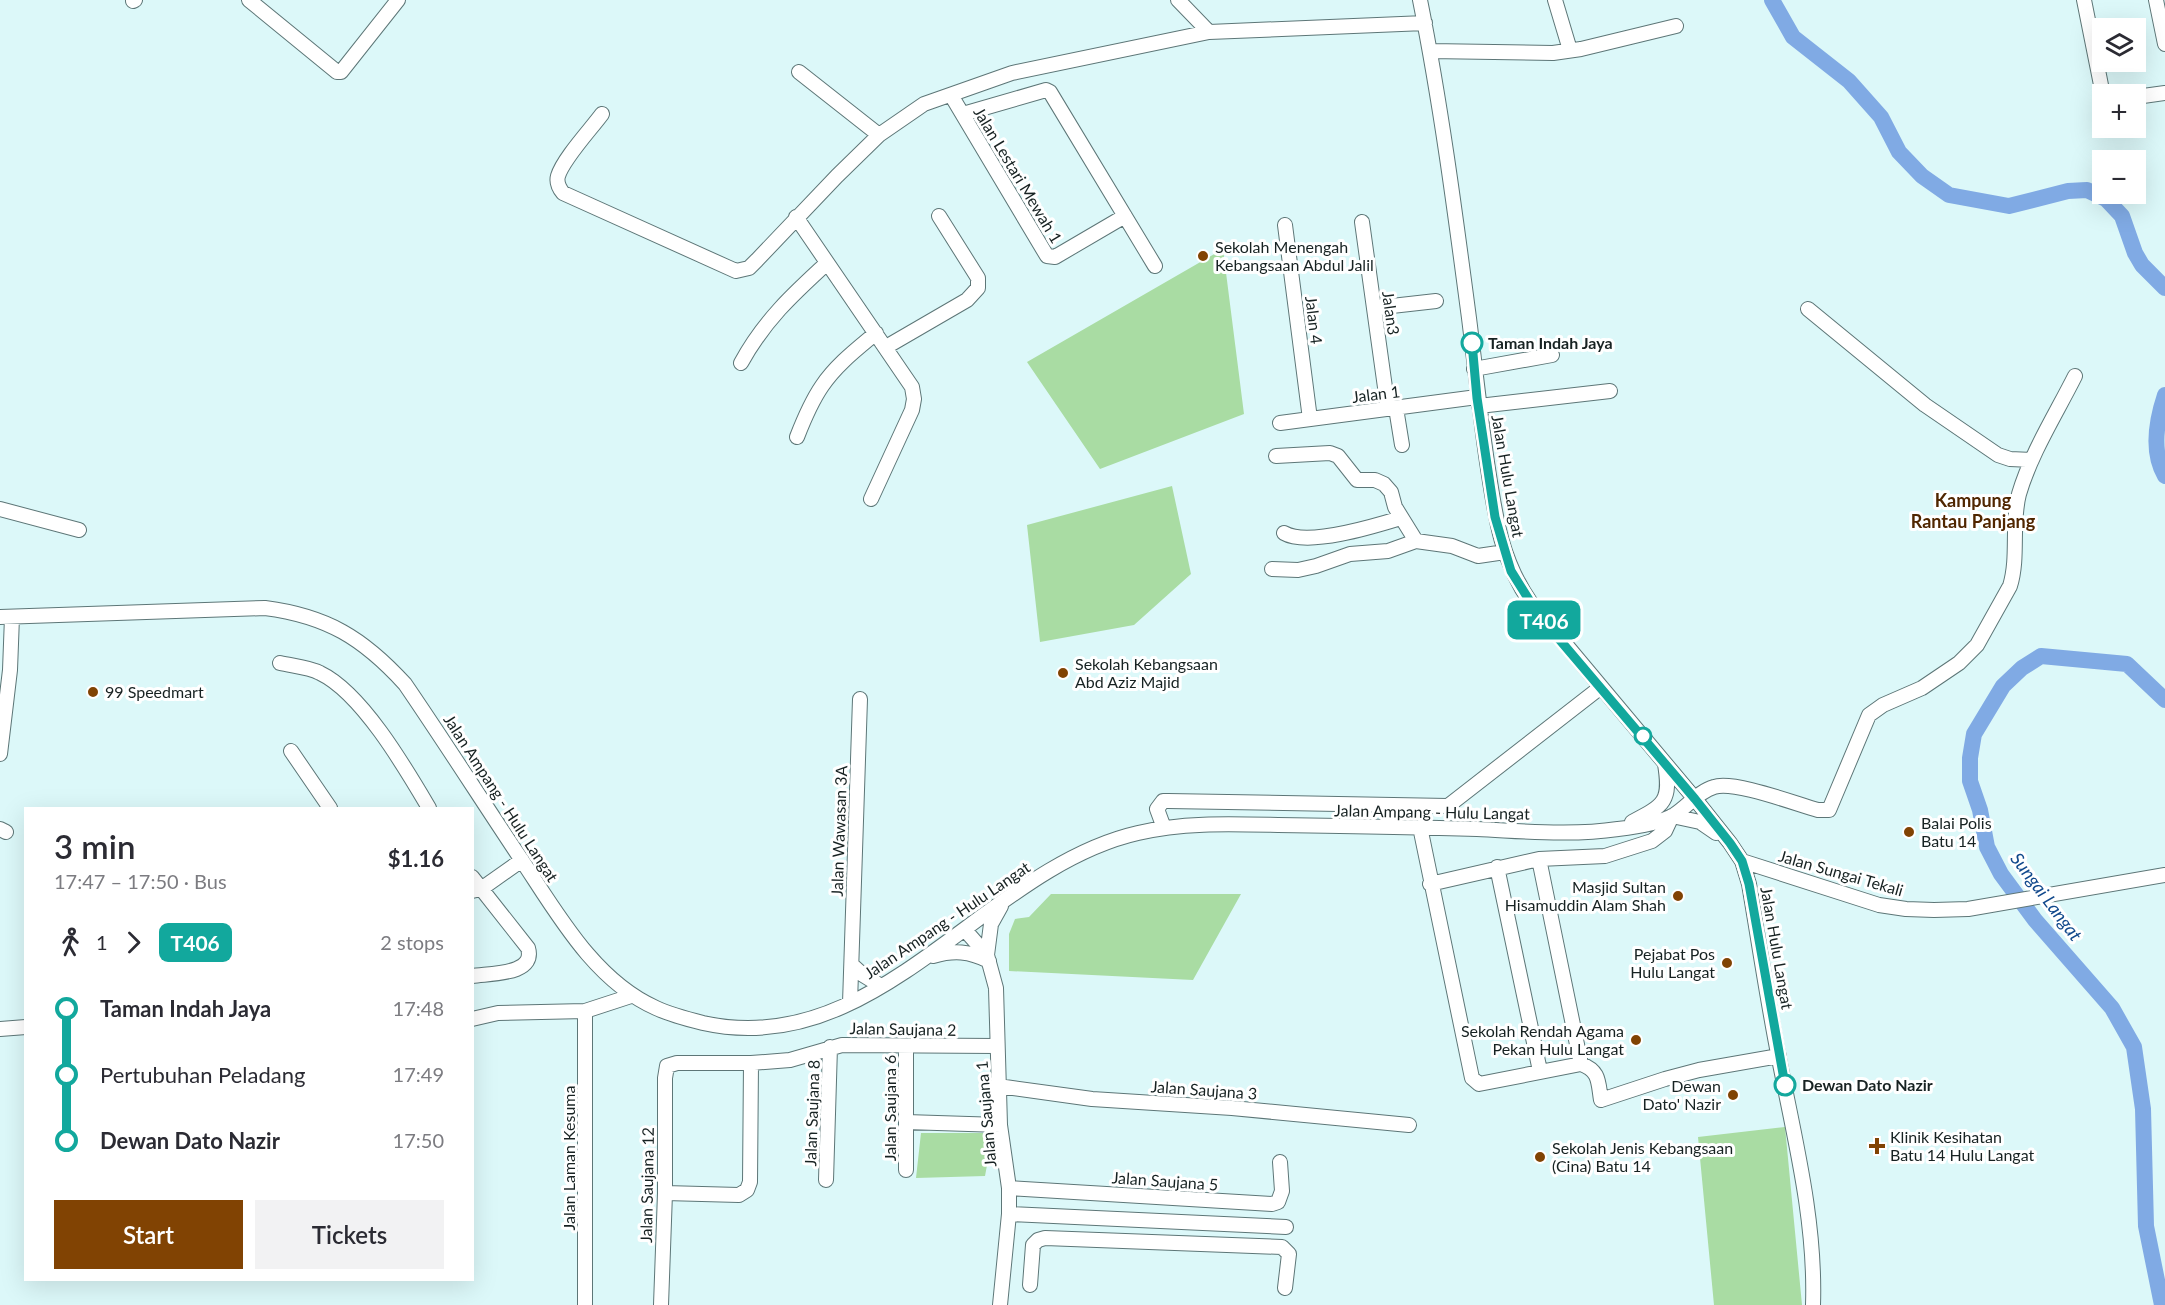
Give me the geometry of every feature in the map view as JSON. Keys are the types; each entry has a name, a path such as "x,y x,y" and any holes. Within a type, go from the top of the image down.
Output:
{"street":[{"path":"249,0 337,72 341,72 398,0"},
{"path":"1178,0 1209,32"},
{"name":"Jalan Hulu Langat","path":"1420,0 1430,51 1495,517 1505,552 1511,571 1531,603 1695,799 1742,861 1749,884 1803,1177 1814,1258 1813,1305"},
{"path":"1555,0 1570,50"},
{"path":"2084,0 2101,84"},
{"path":"2156,0 2165,44"},
{"path":"602,114 562,166 557,178 558,186 563,193 736,271 742,271 758,260 796,218 879,135 924,104 1012,73 1209,32 1425,23"},
{"path":"1430,51 1553,53 1676,26"},
{"path":"799,72 879,135"},
{"path":"963,114 1048,91 1155,266"},
{"path":"2146,96 2165,93"},
{"name":"Jalan Lestari Mewah 1","path":"951,95 1047,256 1055,257 1125,216"},
{"path":"886,347 967,300 978,288 978,278 939,216"},
{"path":"796,218 912,387 914,399 912,410 871,499"},
{"name":"Jalan3","path":"1362,222 1374,308 1392,408 1402,445"},
{"name":"Jalan 4","path":"1285,225 1310,419"},
{"path":"741,363 755,337 788,299 827,263"},
{"path":"1374,308 1436,301"},
{"path":"1808,309 1925,405 1998,454 2010,459 2032,460 2075,376"},
{"path":"797,437 812,401 823,384 838,367 876,333"},
{"path":"1474,369 1552,354"},
{"name":"Jalan 1","path":"1280,423 1392,408 1610,391"},
{"path":"1276,456 1335,454 1357,480 1375,480 1384,484 1391,492 1401,518 1416,541"},
{"name":"Jalan Ampang - Hulu Langat","path":"6,617 236,607 293,612 323,621 380,656 405,684 522,860 590,956 607,975 632,996 678,1017 737,1029 783,1025 813,1018 850,1003 923,959 1035,879 1095,846 1139,832 1164,828 1246,825 1419,827 1559,832 1617,830 1672,816 1709,788 1719,785 1818,810 1830,809 1869,715 1883,705 1922,688 1959,663 1977,645 2010,586 2013,576 2015,516 2020,493 2032,460"},
{"path":"0,509 79,530"},
{"path":"1284,533 1290,537 1310,538 1366,529 1401,518"},
{"path":"1272,569 1298,570 1350,554 1388,551 1416,541 1452,546 1478,556 1505,552"},
{"path":"0,752 10,670 6,617"},
{"path":"280,663 320,673 357,703 407,771 428,807"},
{"path":"1164,828 1157,809 1163,801 1448,806 1601,687"},
{"name":"Jalan Wawasan 3A","path":"850,1003 860,699"},
{"path":"291,751 329,807"},
{"path":"1617,830 1661,805 1667,795 1665,764"},
{"path":"1430,884 1539,859 1605,856 1660,837 1672,816 1700,822 1716,832 1742,861"},
{"path":"1419,827 1472,1078 1479,1083 1581,1064 1592,1069 1596,1074 1601,1100 1699,1070 1779,1056"},
{"path":"1539,859 1581,1064"},
{"path":"474,976 521,969 528,963 530,954 528,948 475,886 522,860"},
{"name":"Jalan Sungai Tekali","path":"1742,861 1879,905 1906,909 1968,909 2165,875"},
{"path":"1497,867 1540,1071"},
{"path":"923,959 944,953 966,951 989,958 991,924 1003,902"},
{"name":"Jalan Saujana 1","path":"965,930 989,958 996,988 1000,1125 1010,1188 1000,1305"},
{"path":"852,965 881,986"},
{"path":"474,1019 498,1013 585,1011 632,996"},
{"name":"Jalan Laman Kesuma","path":"585,1011 585,1304"},
{"path":"0,1029 24,1027"},
{"name":"Jalan Saujana 2","path":"667,1066 677,1063 750,1063 790,1060 842,1044 997,1046"},
{"name":"Jalan Saujana 6","path":"906,1046 906,1170"},
{"name":"Jalan Saujana 8","path":"826,1180 831,1047"},
{"path":"665,1193 739,1195 747,1190 750,1182 750,1063"},
{"name":"Jalan Saujana 12","path":"661,1305 667,1066"},
{"name":"Jalan Saujana 3","path":"998,1086 1092,1099 1232,1108 1409,1125"},
{"path":"906,1122 1000,1125"},
{"name":"Jalan Saujana 5","path":"1010,1188 1272,1204 1278,1202 1282,1191 1280,1162"},
{"path":"1009,1214 1286,1227"},
{"path":"1165,1222 1165,1243"},
{"path":"1030,1285 1033,1245 1045,1238 1282,1247 1288,1254 1285,1288"}],"green space":[{"path":"1223,249 1244,414 1100,469 1027,362"},
{"path":"1172,486 1191,574 1134,625 1040,642 1027,525"},
{"path":"1051,894 1241,894 1193,980 1009,971 1009,934 1015,919 1029,917"},
{"path":"1785,1127 1802,1305 1714,1305 1698,1137"},
{"path":"921,1133 993,1133 985,1176 916,1178"}],"waterway":[{"name":"Sungai Langat","path":"1772,0 1793,37 1849,81 1881,117 1899,152 1922,176 1949,195 2009,206 2068,191 2087,190 2106,199 2122,216 2135,253 2142,265 2165,288"},
{"name":"Sungai Langat","path":"2165,395 2157,436 2158,457 2165,476"},
{"name":"Sungai Langat","path":"2162,1305 2146,1226 2143,1109 2134,1047 2112,1008 2035,920 2001,874 1987,847 1980,810 1970,781 1970,758 1974,734 2003,686 2022,668 2041,656 2127,664 2165,700"}],"bus line":[{"name":"T406","path":"1472,343 1477,398 1495,517 1511,571 1519,586 1553,632 1695,799 1742,861 1749,884 1785,1085"}],"place":[{"name":"Sekolah Menengah Kebangsaan Abdul Jalil","path":"1203,256"},
{"name":"Taman Indah Jaya","path":"1472,343"},
{"name":"Sekolah Kebangsaan Abd Aziz Majid","path":"1063,673"},
{"name":"99 Speedmart","path":"93,692"},
{"name":"Balai Polis Batu 14","path":"1909,832"},
{"name":"Masjid Sultan Hisamuddin Alam Shah","path":"1678,896"},
{"name":"Pejabat Pos Hulu Langat","path":"1727,963"},
{"name":"Sekolah Rendah Agama Pekan Hulu Langat","path":"1636,1040"},
{"name":"Dewan Dato Nazir","path":"1785,1085"},
{"name":"Dewan Dato' Nazir","path":"1733,1095"},
{"name":"Klinik Kesihatan Batu 14 Hulu Langat","path":"1877,1146"},
{"name":"Sekolah Jenis Kebangsaan (Cina) Batu 14","path":"1540,1157"}],"district":[{"name":"Kampung Rantau Panjang","path":"1973,511"}]}
